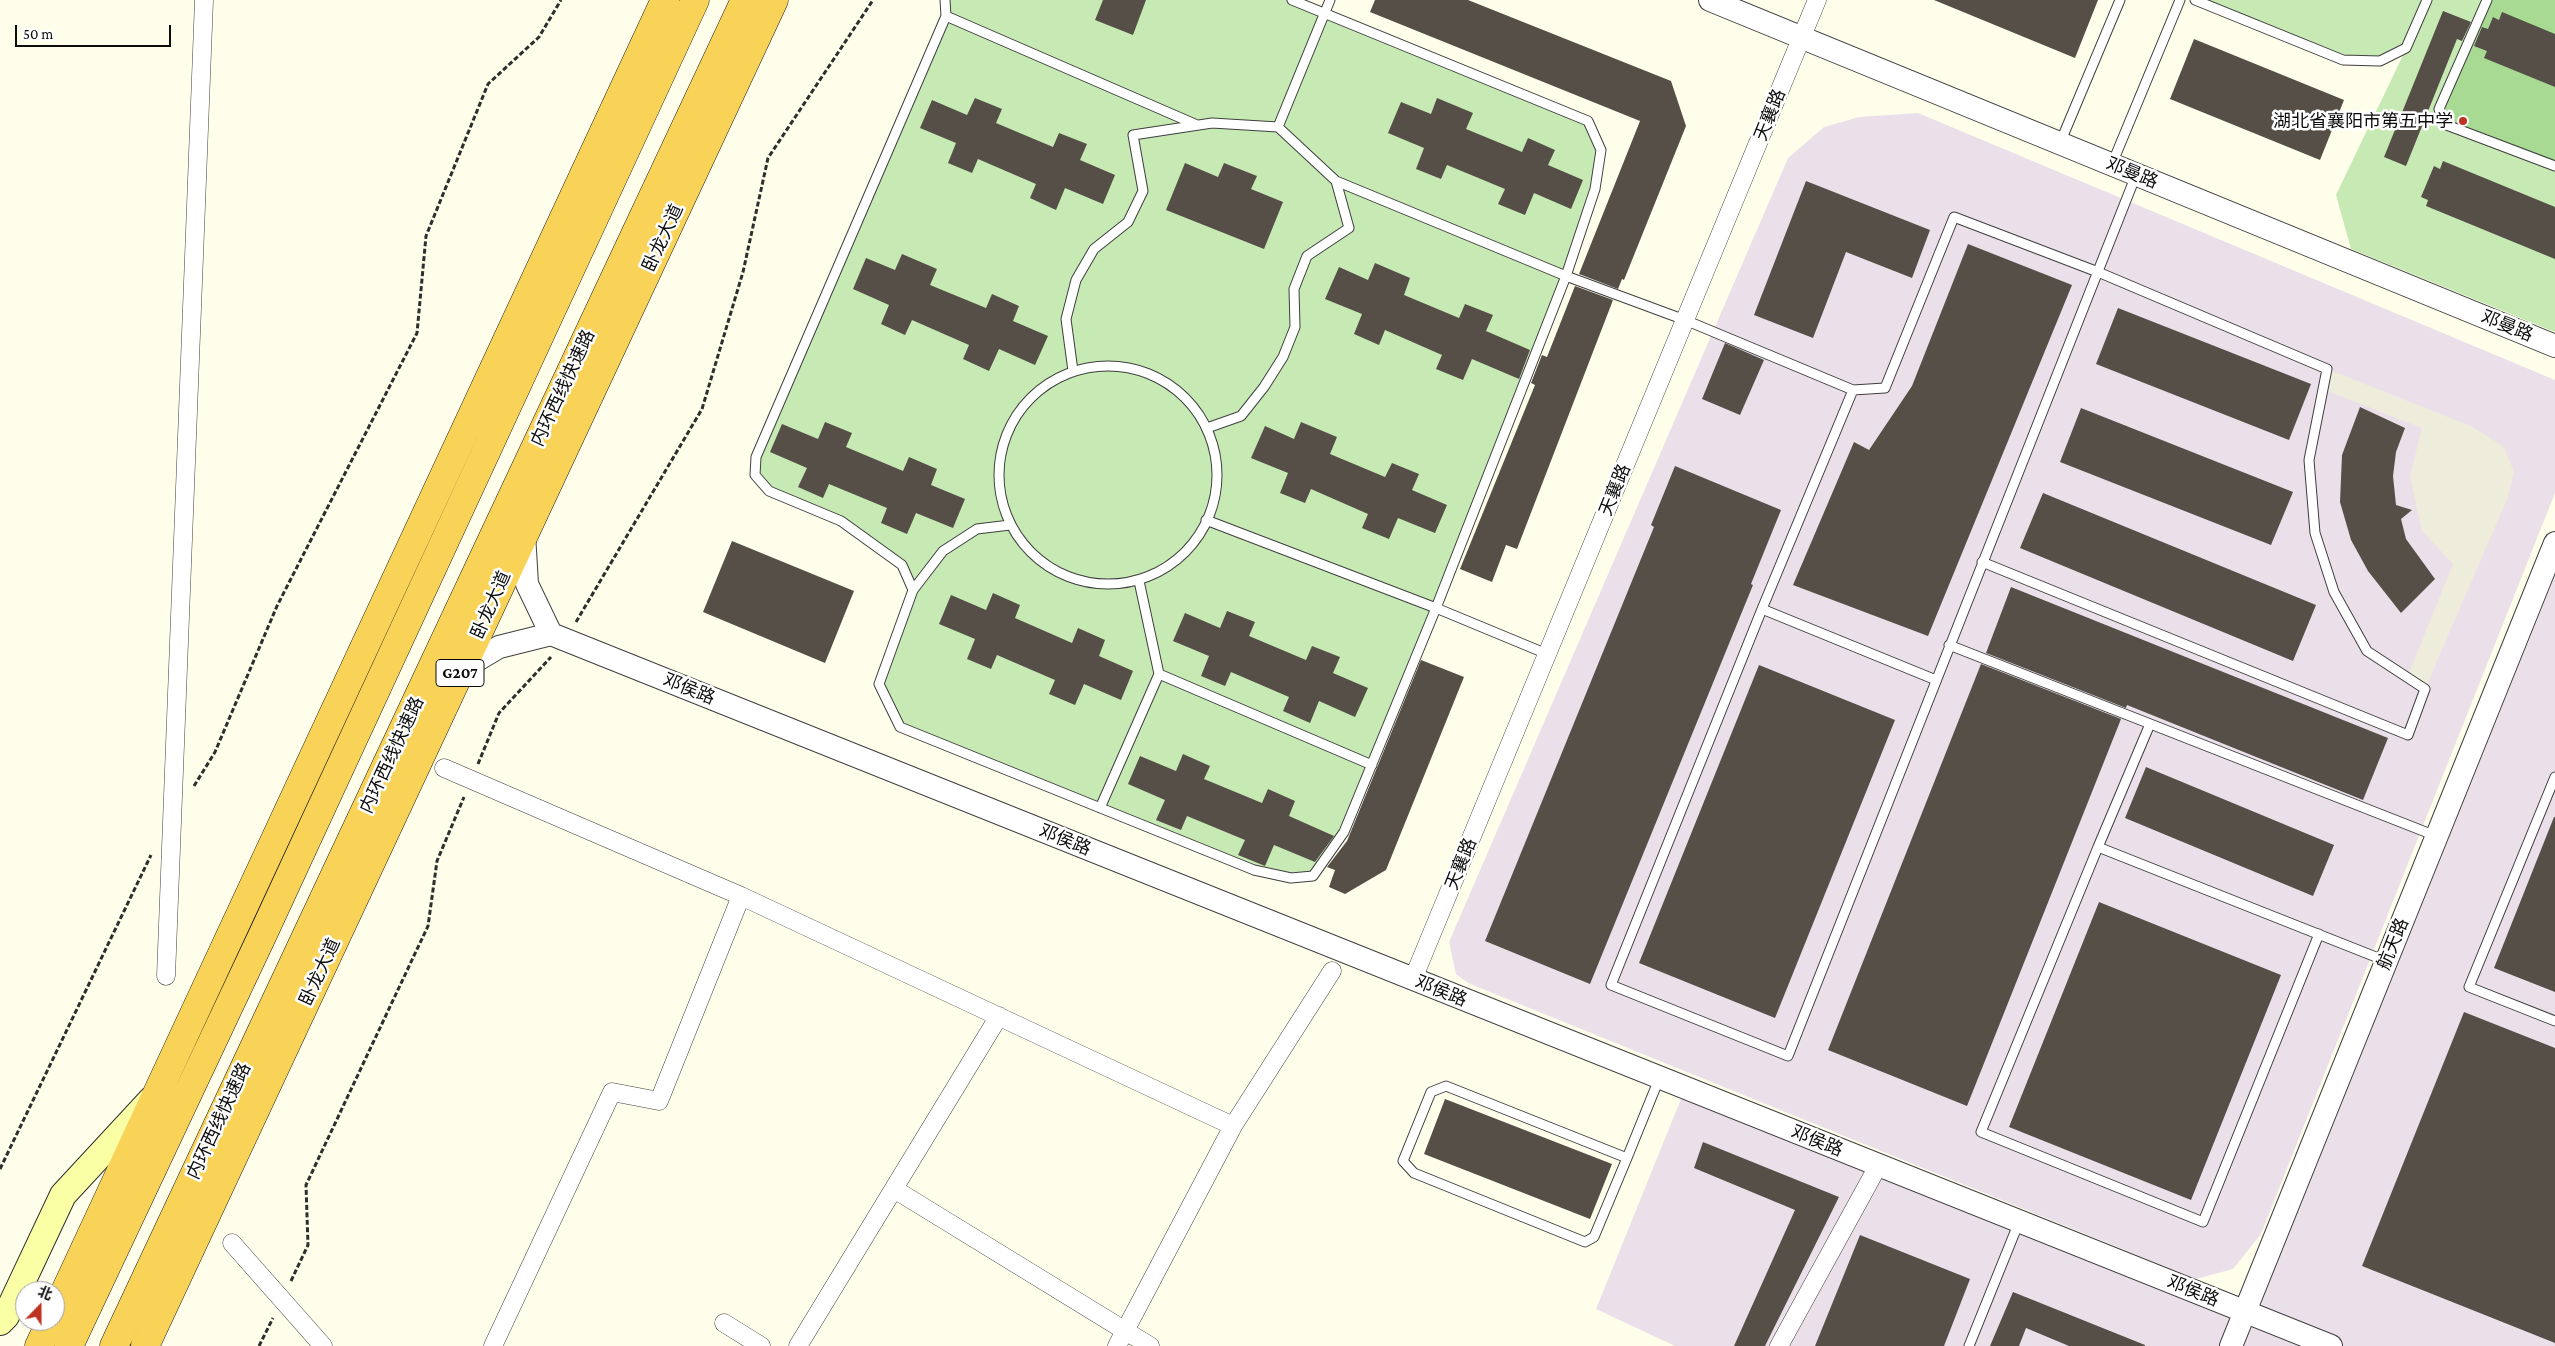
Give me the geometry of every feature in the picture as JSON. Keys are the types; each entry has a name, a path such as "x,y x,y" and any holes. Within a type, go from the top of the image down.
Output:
{"highway":[{"path":"65,1292 160,1091 664,0"},
{"path":"69,1346 264,932 695,0"},
{"name":"内环西线快速路","path":"114,1346 745,0"},
{"name":"卧龙大道","path":"145,1346 774,0"},
{"path":"119,1346 140,1288"},
{"path":"40,1346 47,1331"}],"main road":[{"path":"0,1322 6,1316 63,1195 160,1091"},
{"path":"160,1346 162,1307"}],"street":[{"path":"166,976 204,0"},
{"name":"邓曼路","path":"1710,0 2555,346"},
{"name":"天襄路","path":"1413,979 1817,0"},
{"path":"462,669 498,647 558,636 527,584 524,533"},
{"name":"航天路","path":"2231,1346 2555,543"},
{"name":"邓侯路","path":"558,636 1878,1166 2332,1346"},
{"path":"444,768 741,896 1233,1126"},
{"path":"493,1346 612,1092 658,1101 741,896"},
{"path":"1121,1339 1233,1126 1332,971"},
{"path":"798,1346 999,1016"},
{"path":"1779,1346 1878,1166"},
{"path":"894,1189 1121,1339 1150,1346"},
{"path":"232,1243 323,1346"},
{"path":"724,1322 761,1346"}],"lane":[{"path":"913,590 902,565 841,521 769,491 755,475 756,457 946,16 945,0"},
{"path":"1010,525 977,529 943,551 913,590 879,684 900,727 1254,870 1291,878 1313,876 1344,832 1436,608 1566,276 1596,189 1601,150 1588,121 1292,0"},
{"path":"1278,127 1330,0"},
{"path":"2059,143 2120,0"},
{"path":"2112,165 2180,0"},
{"path":"2195,0 2342,60 2380,61 2406,48 2426,0"},
{"path":"2487,0 2439,109 2444,124 2555,166"},
{"path":"946,16 1197,125"},
{"path":"1073,371 1066,319 1076,280 1094,249 1128,222 1143,191 1133,135 1212,123 1278,127 1336,181 1566,276 1685,320 1853,390 1885,388 1954,217 2098,272 2327,369 2309,460 2315,533 2334,592 2367,651 2425,689 2408,735 1982,562"},
{"path":"1853,390 1762,608 1611,985 1788,1056 2136,175"},
{"path":"1207,428 1242,416 1264,387 1283,357 1295,327 1294,288 1307,256 1349,228 1336,181"},
{"path":"1104,366 1136,369 1165,382 1189,402 1207,428 1217,465 1214,502 1199,537 1173,564 1139,580 1101,584 1064,576 1033,555 1010,525 998,489 1000,452 1014,417 1040,389 1073,371 1104,366"},
{"path":"1206,520 1436,608 1547,654"},
{"path":"1100,808 1159,674 1139,580"},
{"path":"1762,608 1936,680"},
{"path":"1949,645 2436,836"},
{"path":"1159,674 1372,764"},
{"path":"2150,724 1981,1132 2203,1222 2319,934"},
{"path":"2555,777 2469,987 2555,1020"},
{"path":"2098,847 2386,961"},
{"path":"1626,1158 1446,1086 1431,1092 1403,1161 1414,1173 1585,1242 1594,1237 1659,1078"},
{"path":"1969,1346 2019,1222"}],"path":[{"path":"191,790 215,752 277,606 417,333 426,236 488,84 539,37 561,0"},
{"path":"259,1346 308,1245 306,1185 428,926 437,861 500,713 558,636 702,409 743,272 768,158 873,0"},
{"path":"0,1169 152,852"}],"shaded area":[{"path":"1918,113 2555,380 2555,493 2261,1234 2233,1269 2196,1279 1468,983 1456,974 1449,942 1788,158 1824,127 1859,117"},
{"path":"2327,369 2473,427 2504,447 2514,472 2508,497 2425,689 2407,678 2453,564 2422,531 2410,476 2422,428 2323,389"},
{"path":"2555,543 2555,1346 1675,1346 1596,1309 1685,1089 2245,1311"}],"green space":[{"path":"945,0 1292,0 1588,121 1601,150 1595,189 1344,832 1313,876 1291,878 1254,870 900,727 879,684 913,590 902,565 841,521 769,491 755,475 756,457 946,17"},
{"name":"湖北省襄阳市第五中学","path":"2195,0 2555,0 2555,332 2351,249 2336,195 2406,49 2380,61 2343,60"},
{"path":"2487,0 2555,0 2555,166 2444,124 2439,109"}],"building":[{"path":"1103,0 1146,0 1133,35 1095,20"},
{"path":"1375,0 1468,0 1671,81 1686,126 1624,280 1622,279 1618,289 1579,274 1640,121 1370,12"},
{"path":"1934,0 2098,0 2075,58"},
{"path":"2443,11 2471,22 2462,41 2457,39 2406,166 2384,157"},
{"path":"2502,12 2555,34 2555,87 2484,58 2487,51 2474,46 2482,27 2488,29 2493,17 2499,20"},
{"path":"2194,39 2344,100 2320,160 2170,99"},
{"path":"975,98 1002,109 996,123 1053,147 1059,133 1087,144 1080,160 1115,175 1103,204 1065,188 1056,210 1030,198 1036,184 978,159 972,173 948,163 956,143 920,128 932,100 967,115"},
{"path":"1437,98 1473,113 1466,129 1522,152 1528,138 1555,150 1548,165 1583,180 1571,209 1534,193 1525,215 1498,204 1505,189 1447,165 1441,179 1416,169 1424,148 1388,133 1401,102 1431,114"},
{"path":"2443,161 2555,207 2555,259 2426,206 2428,200 2421,197 2434,166 2440,169"},
{"path":"1185,163 1218,177 1224,163 1257,176 1251,189 1283,202 1264,249 1166,210"},
{"path":"1806,181 1930,230 1912,278 1846,252 1813,338 1754,315"},
{"path":"1968,244 2072,285 1928,636 1793,585 1854,442 1869,450 1912,386"},
{"path":"902,254 937,269 930,285 986,308 992,294 1019,306 1013,321 1048,336 1035,365 999,349 989,371 963,359 969,345 912,320 905,335 881,324 889,305 853,289 866,258 895,270"},
{"path":"1375,263 1410,278 1404,295 1459,318 1465,304 1493,315 1486,331 1530,350 1519,379 1472,359 1463,380 1436,369 1442,355 1385,330 1379,345 1354,334 1362,314 1325,299 1339,267 1368,280"},
{"path":"1575,286 1613,300 1517,549 1506,545 1492,582 1460,569 1535,385 1531,383 1542,355 1547,357"},
{"path":"2118,308 2311,384 2289,440 2096,364"},
{"path":"1725,343 1764,360 1740,415 1702,399"},
{"path":"2360,407 2405,428 2396,452 2393,476 2396,505 2412,510 2401,519 2406,539 2435,579 2401,613 2368,571 2351,540 2340,502 2342,455"},
{"path":"2081,408 2293,492 2271,545 2060,462"},
{"path":"825,422 852,433 846,447 903,471 909,457 937,469 931,485 965,499 953,528 916,513 907,534 881,523 887,508 829,484 823,498 798,487 807,468 770,452 782,424 818,439"},
{"path":"1301,422 1337,437 1330,454 1385,477 1392,463 1419,474 1412,490 1447,505 1435,533 1398,518 1389,539 1362,528 1368,514 1311,489 1305,503 1280,493 1288,473 1251,458 1265,426 1294,439"},
{"path":"1675,466 1781,510 1751,584 1753,585 1590,984 1485,941 1654,527 1651,525"},
{"path":"2043,493 2316,605 2293,661 2020,548"},
{"path":"732,541 854,591 825,663 703,612"},
{"path":"2011,587 2388,738 2363,800 2127,705 2126,708 1986,653"},
{"path":"993,593 1020,605 1015,618 1072,643 1078,628 1105,640 1099,656 1133,671 1121,700 1084,684 1075,705 1049,694 1055,680 997,655 991,669 967,659 975,639 939,624 951,595 986,610"},
{"path":"1227,611 1255,622 1249,636 1306,660 1312,646 1340,657 1333,673 1368,688 1355,717 1319,701 1310,723 1283,711 1289,697 1231,672 1225,686 1201,676 1209,656 1173,641 1185,613 1220,628"},
{"path":"1421,660 1464,677 1386,870 1345,894 1329,887 1335,870 1327,867 1347,841"},
{"path":"1981,664 2121,719 1967,1106 1828,1050"},
{"path":"1759,665 1895,720 1775,1018 1639,963"},
{"path":"1183,754 1210,766 1204,779 1262,803 1268,789 1295,801 1289,816 1334,836 1315,862 1274,845 1265,866 1238,855 1245,840 1187,816 1181,830 1156,820 1165,800 1128,784 1140,756 1176,771"},
{"path":"2146,767 2334,845 2313,896 2125,818"},
{"path":"2555,817 2555,992 2494,968"},
{"path":"2099,902 2281,975 2191,1200 2009,1127"},
{"path":"2464,1012 2555,1048 2555,1343 2362,1266"},
{"path":"1445,1099 1612,1164 1590,1219 1424,1154"},
{"path":"1703,1142 1839,1197 1765,1346 1734,1346 1795,1210 1694,1168"},
{"path":"1860,1235 1970,1279 1944,1346 1815,1346"},
{"path":"2013,1292 2145,1346 2069,1346 2026,1328 2019,1346 1990,1346"}],"place":[{"name":"湖北省襄阳市第五中学","path":"2463,121"}]}
